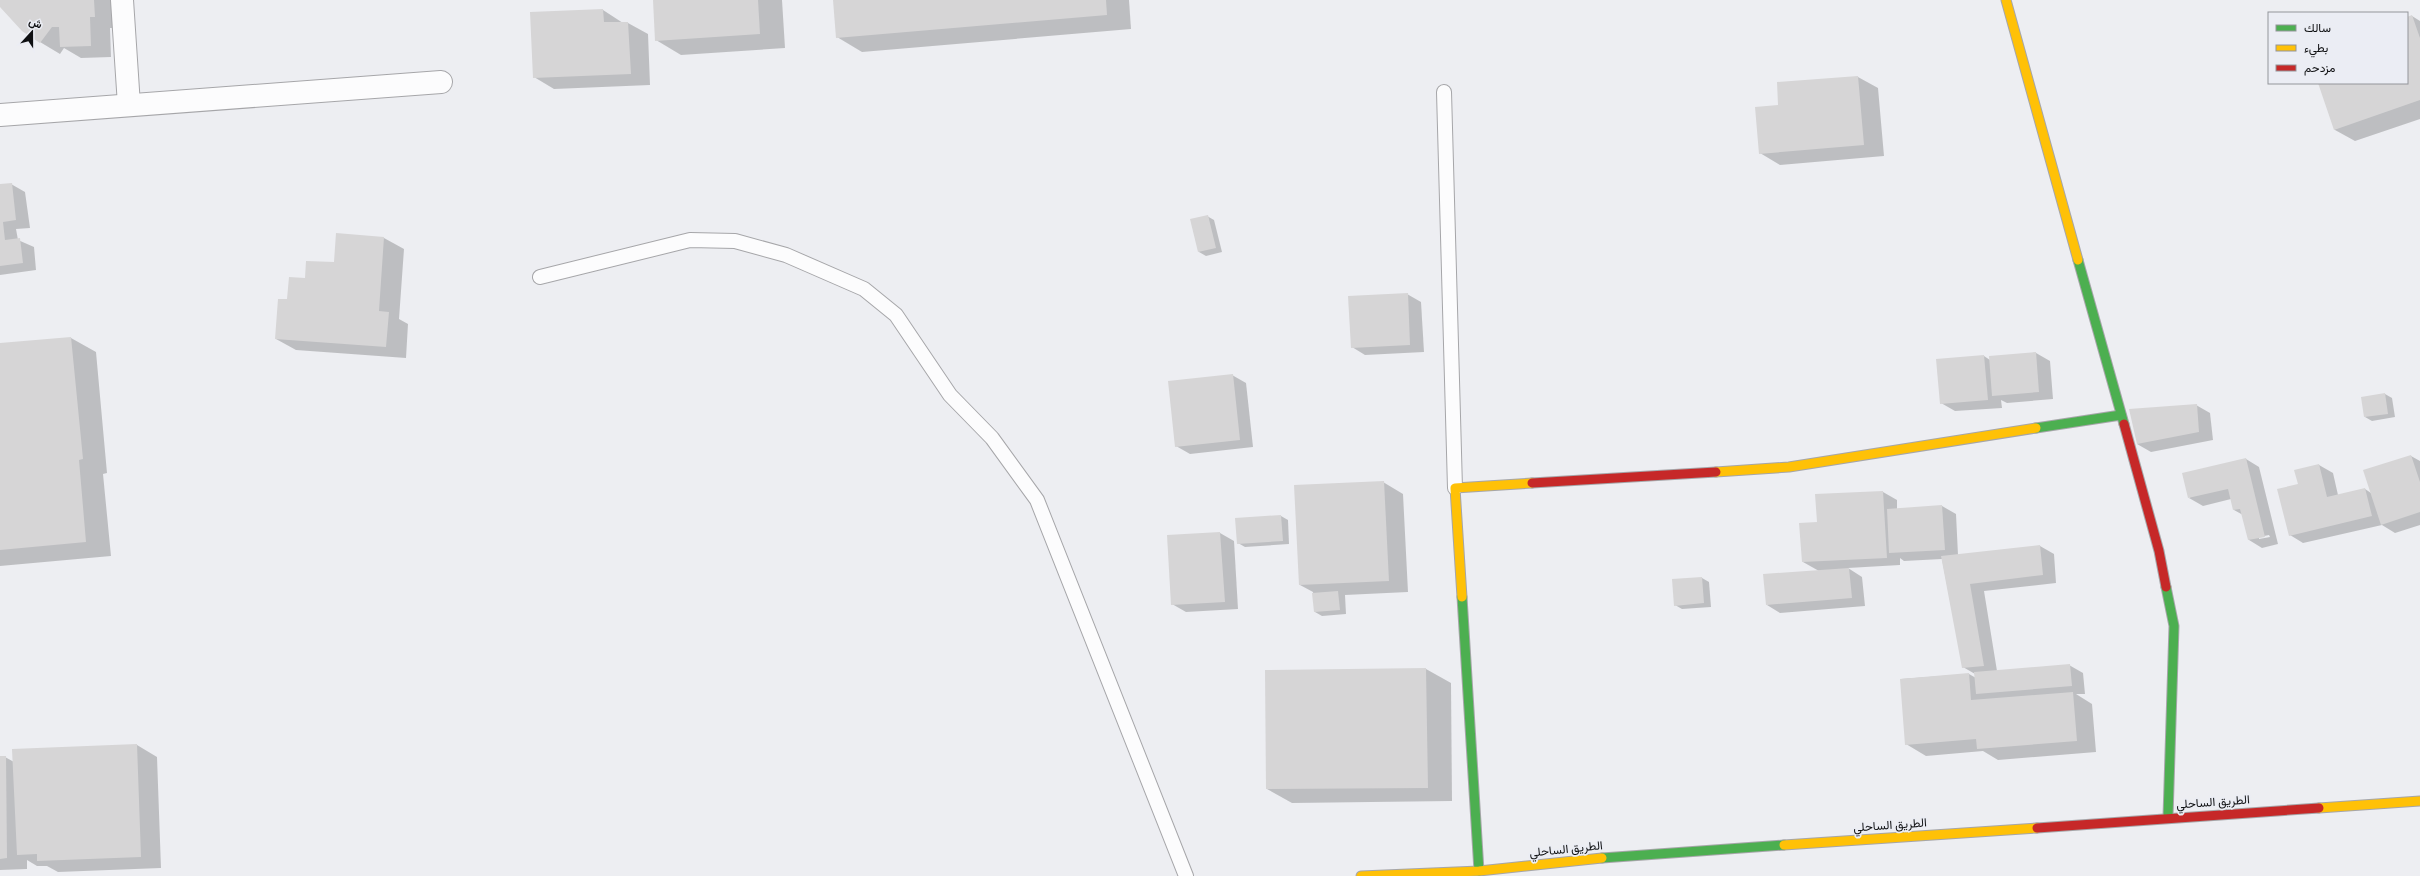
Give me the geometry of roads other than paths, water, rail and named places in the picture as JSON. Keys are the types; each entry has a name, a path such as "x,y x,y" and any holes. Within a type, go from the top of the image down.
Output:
{"main road":[{"path":"2006,0 2159,551 2174,626 2168,817"},
{"path":"1479,872 1455,488 1789,467 2121,415"},
{"name":"الطريق الساحلي","path":"1361,876 1479,872 1584,858 2420,800"}],"street":[{"path":"122,0 129,106"},
{"path":"0,115 441,82"}],"lane":[{"path":"1444,92 1455,488"},
{"path":"540,277 690,240 735,241 786,255 864,289 896,315 950,394 992,438 1037,500 1186,876"}]}
